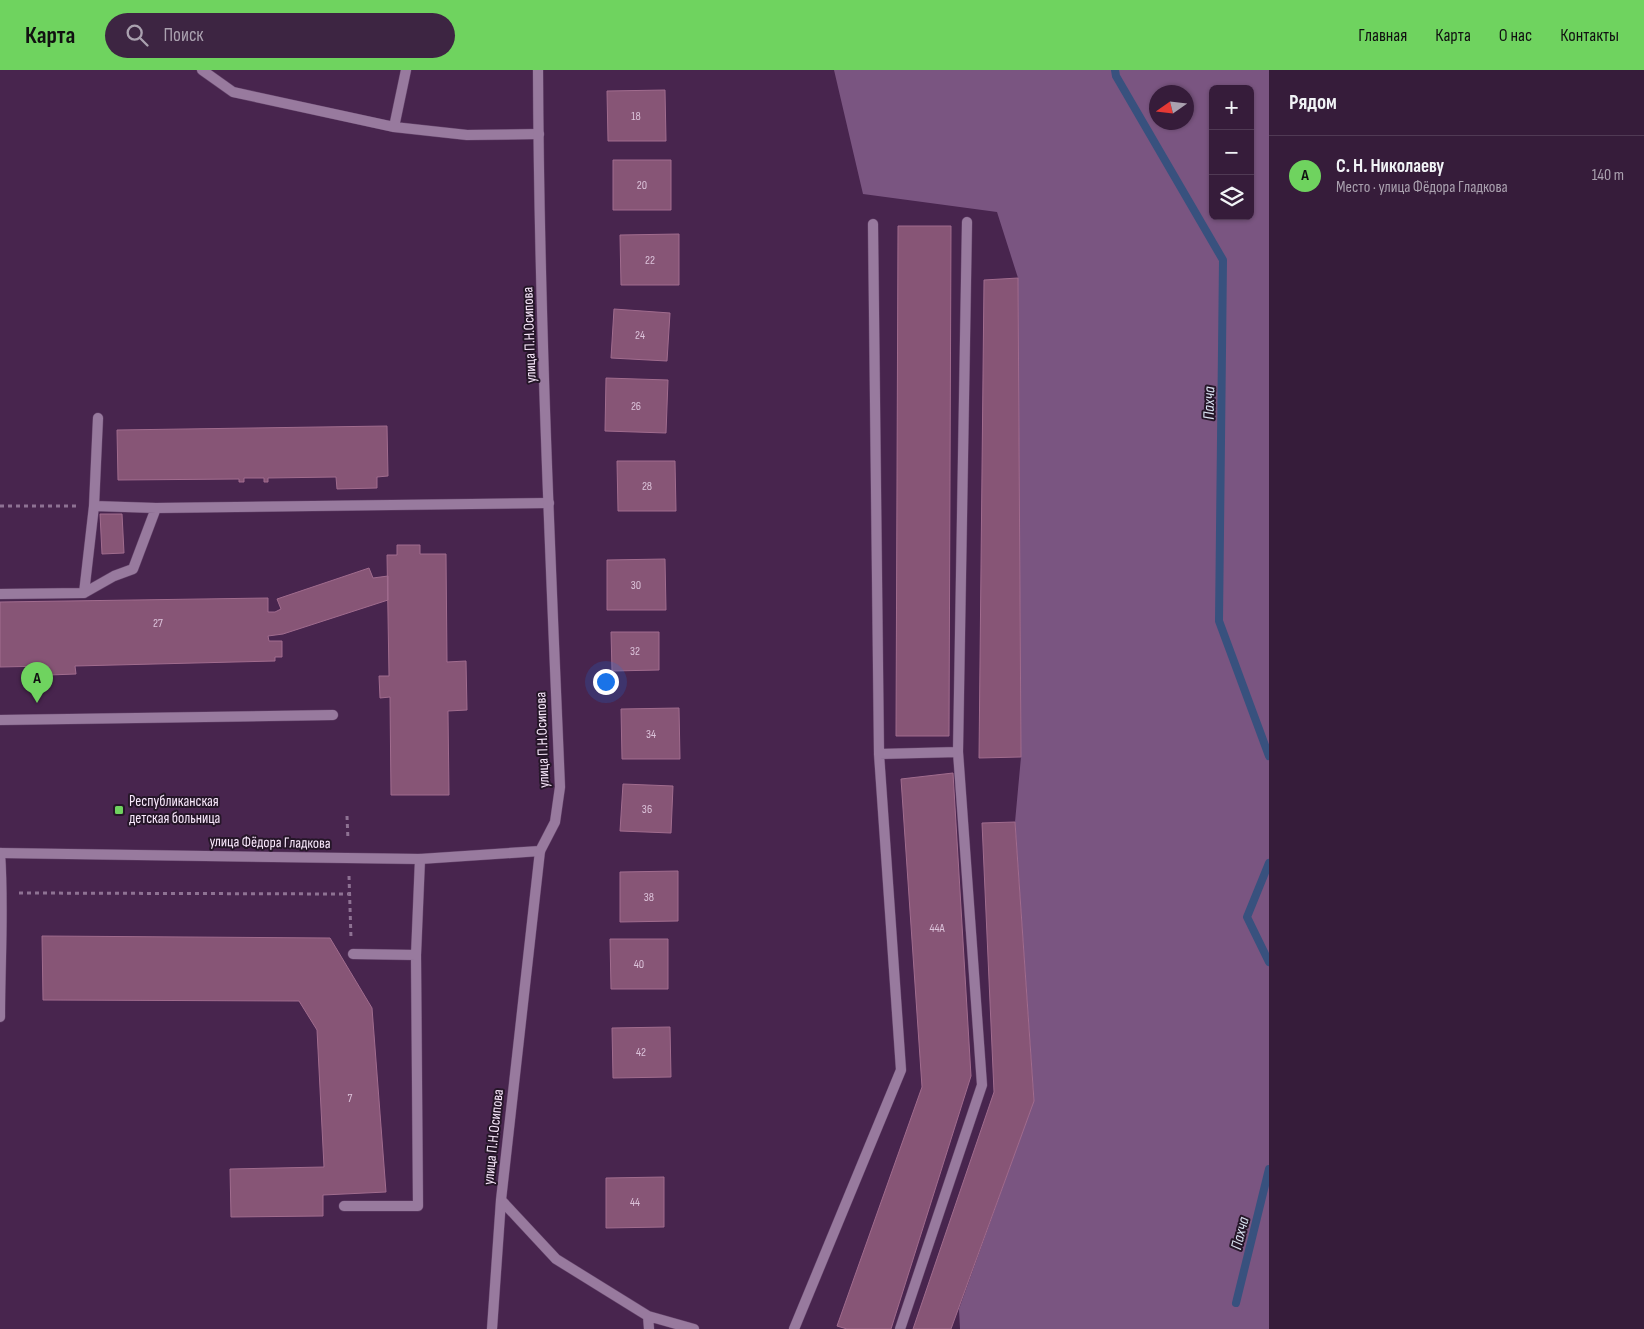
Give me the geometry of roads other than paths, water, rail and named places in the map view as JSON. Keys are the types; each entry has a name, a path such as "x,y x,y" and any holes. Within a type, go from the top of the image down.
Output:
{"street":[{"path":"202,70 233,92 394,127 468,135 538,134"},
{"path":"394,127 406,70"},
{"name":"улица П.Н.Осипова","path":"538,70 538,134 549,503 560,787 555,822 540,851 501,1200 556,1259 648,1316 694,1329"},
{"path":"900,1329 982,1085 958,752 967,222"},
{"path":"794,1329 900,1070 879,754 873,224"},
{"path":"84,593 94,506 98,418"},
{"path":"94,506 156,508 549,503"},
{"path":"0,594 84,593 114,576 133,569 156,508"},
{"path":"0,720 333,715"},
{"path":"879,754 958,752"},
{"name":"улица Фёдора Гладкова","path":"0,853 420,858 540,851"},
{"path":"0,853 3,893 0,1017"},
{"path":"344,1206 418,1206 416,955 420,858"},
{"path":"352,954 416,955"},
{"path":"492,1329 501,1200"},
{"path":"648,1316 650,1329"}],"waterway":[{"name":"Пахча","path":"1115,70 1116,76 1223,260 1219,621 1269,756"},
{"name":"Пахча","path":"1269,863 1247,917 1269,962"},
{"name":"Пахча","path":"1236,1303 1269,1169"}],"place":[{"name":"С. Н. Николаеву","path":"37,703"},
{"name":"Республиканская детская больница","path":"119,810"}]}
